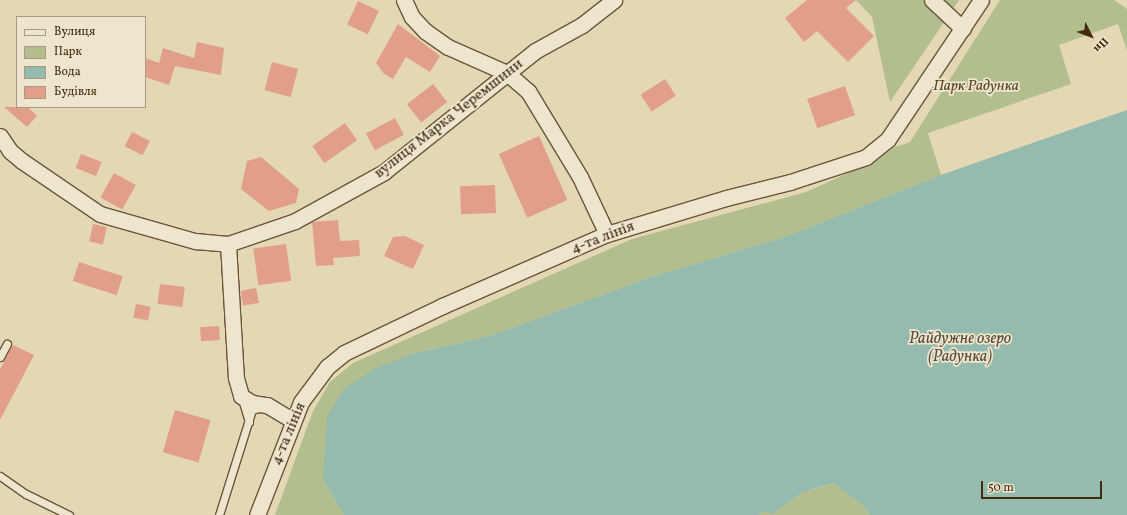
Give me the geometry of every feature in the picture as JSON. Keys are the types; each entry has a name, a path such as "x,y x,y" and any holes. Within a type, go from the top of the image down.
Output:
{"street":[{"path":"404,0 412,17 425,31 448,47 507,73 528,91 580,177 607,234"},
{"name":"вулиця Марка Черемшини","path":"0,136 10,152 100,214 195,241 228,244 295,221 384,172 535,51 582,25 614,0"},
{"path":"932,0 962,29"},
{"name":"4-та лінія","path":"258,515 292,420 301,402 327,367 344,353 442,306 607,234 726,198 790,182 866,157 888,139 981,0"},
{"path":"228,244 236,371 241,396 252,403 267,405 292,420"}],"lane":[{"path":"0,357 7,344"},
{"path":"241,396 249,424"},
{"path":"219,515 249,424 252,410 267,405"},
{"path":"0,476 26,494 69,515"}],"green space":[{"path":"856,0 959,0 890,102 872,17"},
{"name":"Парк Радунка","path":"1000,0 1114,0 1127,9 1127,50 1118,24 1059,45 1071,84 928,133 941,175 785,237 651,277 492,335 412,354 323,480 344,515 275,515 313,411 330,382 353,363 632,239 806,192 879,159 893,148 910,142"},
{"path":"834,483 863,505 870,515 759,515 763,511 773,514 801,493"}],"water":[{"name":"Райдужне озеро (Радунка)","path":"1127,110 1127,515 870,515 863,505 833,483 801,493 773,514 763,511 759,515 344,515 323,480 327,417 343,390 374,369 412,354 492,335 651,277 785,237 941,175"}],"building":[{"path":"807,0 856,0 846,8 874,36 848,62 817,31 804,42 785,18"},
{"path":"358,1 379,11 368,34 347,25"},
{"path":"398,24 440,56 430,72 406,57 393,79 384,74 376,63"},
{"path":"197,42 224,48 221,75 175,66 169,85 146,77 146,58 159,63 163,48 194,58"},
{"path":"272,62 298,69 291,97 264,90"},
{"path":"665,79 676,96 652,112 641,95"},
{"path":"433,84 447,102 421,122 407,104"},
{"path":"845,86 855,115 817,128 807,99"},
{"path":"4,107 29,108 37,116 27,127"},
{"path":"395,118 404,135 375,150 366,133"},
{"path":"345,123 357,140 324,163 312,146"},
{"path":"132,132 150,141 143,155 125,146"},
{"path":"539,136 567,200 527,218 499,154"},
{"path":"81,154 102,162 96,176 76,168"},
{"path":"261,157 299,189 296,203 269,211 241,189 247,161"},
{"path":"114,173 136,185 122,210 100,197"},
{"path":"495,185 496,213 461,214 460,186"},
{"path":"338,220 340,241 359,240 360,256 333,258 334,265 316,266 312,222"},
{"path":"93,224 107,227 103,245 89,242"},
{"path":"405,236 424,245 413,269 384,256 393,237"},
{"path":"286,244 291,281 258,285 253,249"},
{"path":"79,262 123,276 117,295 73,281"},
{"path":"160,284 185,287 182,307 158,304"},
{"path":"256,288 259,303 243,306 240,291"},
{"path":"136,304 151,307 148,321 133,318"},
{"path":"219,326 220,340 201,341 200,327"},
{"path":"13,345 34,355 0,420 0,369"},
{"path":"175,410 211,420 198,462 163,452"}]}
